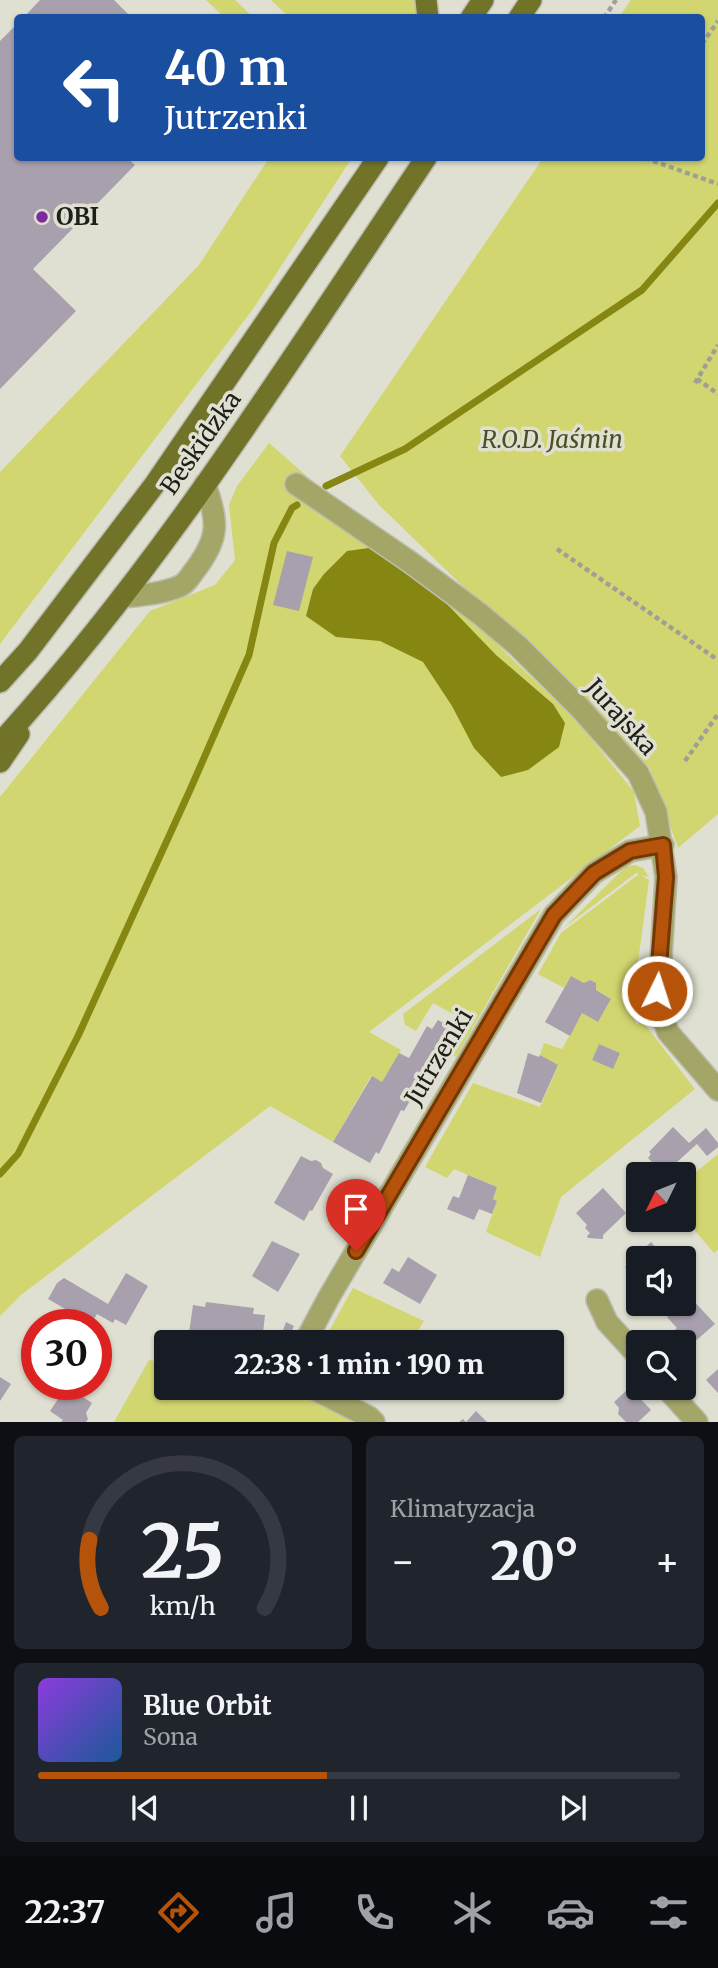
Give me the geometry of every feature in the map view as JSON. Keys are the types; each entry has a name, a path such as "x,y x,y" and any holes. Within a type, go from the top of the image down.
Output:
{"main road":[{"name":"Beskidzka","path":"0,682 28,651 155,484 377,161"},
{"name":"Beskidzka","path":"0,743 122,597 205,484 424,161"},
{"path":"0,762 67,666"}],"street":[{"path":"122,597 150,594 184,584 207,554 214,535 215,515 205,484"},
{"name":"Jurajska","path":"296,484 458,597 517,646 603,733 638,773 656,812 666,877 658,1006 668,1032 718,1090"},
{"name":"Jutrzenki","path":"311,1330 554,915 594,873 630,851 663,845"},
{"path":"597,1300 607,1322 626,1343"},
{"path":"336,1400 374,1422"},
{"path":"677,1400 697,1422"}],"path":[{"path":"705,40 718,21"},
{"path":"653,161 718,184"},
{"path":"718,345 696,381 718,394"},
{"path":"557,548 718,660"},
{"path":"685,761 718,714"}],"green space":[{"path":"206,0 235,0 250,14 221,14"},
{"path":"271,0 418,0 420,14 286,14"},
{"name":"R.O.D. Jaśmin","path":"631,0 718,0 718,814 678,848 649,767 379,505 340,456 541,161 705,161 705,14 621,14"},
{"path":"267,161 350,161 253,309 0,644 0,472 199,265"},
{"path":"269,443 475,623 578,722 634,792 640,826 369,1032 401,1050 382,1082 371,1076 333,1142 270,1106 21,1295 0,1316 0,797 150,611 215,585 235,560 229,505 237,486"},
{"path":"626,866 643,868 649,877 641,875 649,880 634,992 636,1024 643,1022 695,1089 561,1197 540,1257 486,1232 497,1201 493,1199 497,1187 454,1169 447,1178 425,1167 473,1083 540,1107 558,1066 540,1055 544,1043 562,1049 582,1013 598,1022 611,999 596,990 596,984 590,980 584,983 571,976 564,988 538,974 561,933 639,874 636,873 565,927","holes":["599,1044 619,1053 613,1069 592,1060"]},
{"path":"541,909 456,1057 444,1050 462,1019 433,1003 416,1031 405,1025 403,1014"},
{"path":"718,1154 718,1250 714,1253 696,1232 696,1172"},
{"path":"353,1288 424,1321 418,1330 330,1330"},
{"path":"149,1360 154,1361 154,1400 314,1400 358,1422 114,1422"}],"shaded area":[{"path":"369,548 392,561 445,602 496,655 553,704 565,723 559,747 528,770 501,777 474,748 452,706 423,662 380,641 336,637 306,616 313,589 324,574 347,551"}],"building":[{"path":"40,0 114,0 128,14 27,14"},
{"name":"OBI","path":"14,27 14,161 130,161 135,165 33,269 76,311 0,389 0,41"},
{"path":"287,551 313,557 299,611 273,605"},
{"path":"571,976 584,983 590,980 596,983 596,990 611,999 598,1022 582,1013 570,1036 545,1022"},
{"path":"438,1020 452,1028 404,1111 401,1110 379,1154 376,1152 370,1163 333,1142 372,1076 382,1082 399,1053 409,1058 427,1026 432,1029"},
{"path":"599,1044 620,1053 613,1069 592,1060"},
{"path":"528,1053 539,1057 540,1055 558,1065 541,1103 517,1093"},
{"path":"673,1127 689,1143 706,1128 718,1143 718,1147 707,1156 697,1144 677,1162 652,1162 648,1158 651,1154 649,1152"},
{"path":"301,1156 311,1161 316,1160 333,1174 304,1221 274,1203"},
{"path":"468,1175 497,1187 493,1199 497,1201 492,1214 479,1209 474,1220 447,1209 453,1196 459,1198"},
{"path":"603,1188 626,1213 603,1235 603,1239 588,1238 590,1233 585,1228 587,1225 576,1213"},
{"path":"272,1241 300,1254 278,1292 252,1276"},
{"path":"408,1257 437,1275 420,1304 383,1283 392,1268 399,1272"},
{"path":"126,1273 148,1286 126,1325 115,1319 112,1322 112,1309 65,1309 48,1299 57,1283 64,1278 108,1304"},
{"path":"206,1302 254,1308 253,1314 265,1315 263,1330 189,1330 193,1305 205,1307"},
{"path":"696,1303 715,1324 696,1341 696,1330 674,1330 677,1328 667,1317 696,1316"},
{"path":"286,1322 294,1326 292,1330 283,1330"},
{"path":"718,1369 718,1393 706,1380"},
{"path":"0,1377 11,1384 0,1401"},
{"path":"626,1391 626,1400 642,1400 651,1410 638,1422 626,1422 618,1414 619,1408 614,1402"},
{"path":"57,1400 88,1400 92,1403 86,1413 86,1422 61,1422 63,1420 50,1411"},
{"path":"476,1411 487,1422 466,1422"}],"waterway":[{"path":"326,486 405,449 642,290 718,203"},
{"path":"0,1174 18,1154 78,1036 190,790 249,655 274,543 292,508 297,505"}],"place":[{"name":"OBI","path":"42,217"}],"route":[{"path":"356,1251 554,915 594,873 630,851 663,845 666,877 657,991"}]}
